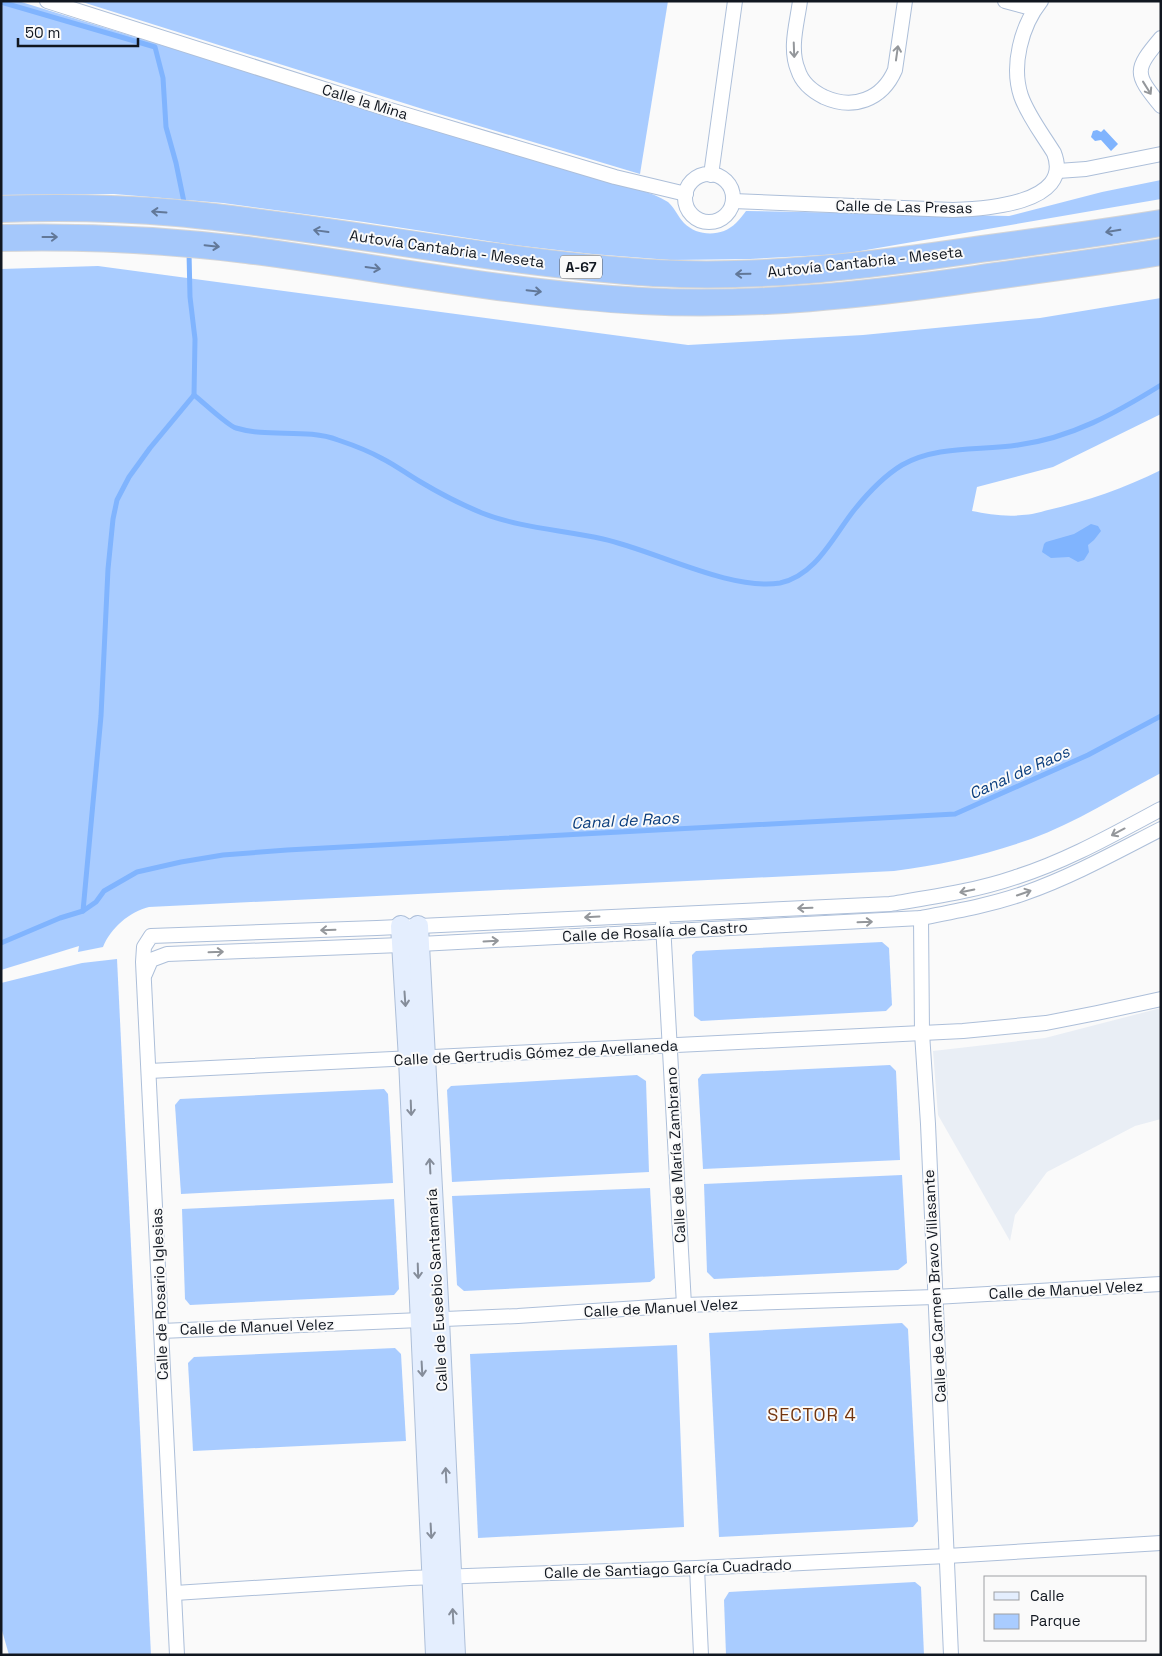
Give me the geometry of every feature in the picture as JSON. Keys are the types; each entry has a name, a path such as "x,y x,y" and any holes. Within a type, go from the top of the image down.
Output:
{"highway":[{"name":"Autovía Cantabria - Meseta","path":"1,209 95,208 176,213 279,225 536,262 617,270 698,274 772,273 843,267 942,255 1161,223"},
{"name":"Autovía Cantabria - Meseta","path":"1,238 84,237 164,241 285,255 533,291 606,298 686,302 766,301 847,296 1161,252"}],"main road":[{"name":"Calle de Eusebio Santamaría","path":"410,935 442,1577 455,1655"},
{"name":"Calle de Eusebio Santamaría","path":"436,1655 442,1577"}],"street":[{"name":"Calle la Mina","path":"47,1 397,112 615,177 686,194"},
{"path":"711,175 735,1"},
{"path":"800,1 794,42 795,61 798,70 812,90 828,99 846,103 871,98 892,77 905,1"},
{"path":"1005,1 1038,5 1028,21 1019,50 1017,65 1018,81 1021,97 1054,153 1058,162 1058,171 1086,169 1161,154"},
{"path":"1161,38 1144,58 1140,67 1140,75 1144,84 1161,106"},
{"name":"Calle de Las Presas","path":"733,201 952,210 985,209 1028,199 1041,192 1053,182 1058,171"},
{"path":"711,175 722,178 732,190 733,201 729,212 716,222 694,218 686,205 686,194 690,184 701,176 711,175"},
{"name":"Calle de Rosalía de Castro","path":"144,976 151,960 167,954 663,914 890,904 960,893 1016,877 1048,865 1080,851 1161,809"},
{"name":"Calle de Rosalía de Castro","path":"151,936 410,935 664,931 921,918 976,907 1026,892 1084,869 1161,829"},
{"name":"Calle de María Zambrano","path":"663,914 684,1305"},
{"name":"Calle de Carmen Bravo Villasante","path":"921,918 922,1033 951,1655"},
{"name":"Calle de Rosario Iglesias","path":"151,936 144,947 144,976 177,1655"},
{"name":"Calle de Gertrudis Gómez de Avellaneda","path":"149,1071 670,1047 963,1031 1046,1023 1161,998"},
{"name":"Calle de Manuel Velez","path":"161,1331 430,1320 684,1305 935,1297 1161,1284"},
{"name":"Calle de Santiago García Cuadrado","path":"175,1594 442,1577 697,1568 1161,1543"},
{"path":"697,1568 701,1655"}],"shaded area":[{"path":"1104,129 1118,144 1111,151 1101,140 1095,141 1091,137 1093,131 1101,132"},
{"path":"1091,524 1098,526 1101,531 1088,545 1089,552 1084,560 1078,562 1069,557 1051,558 1042,552 1046,542 1074,534"},
{"path":"1161,1008 1161,1119 1135,1126 1047,1172 1015,1215 1010,1241 938,1115 933,1051 1045,1038"}],"green space":[{"path":"1,1 18,1 606,182 646,192 668,202 684,223 690,228 703,233 717,233 730,228 746,211 1009,216 1102,192 1161,180 1161,199 843,254 750,259 670,260 514,245 223,203 114,194 1,195"},
{"path":"79,1 668,1 640,174 429,111"},
{"path":"98,266 688,345 863,335 1040,318 1161,298 1161,414 1053,467 977,487 972,511 1010,516 1035,513 1106,493 1134,483 1161,470 1161,773 1080,817 1031,839 963,859 929,866 894,871 149,907 135,912 116,927 103,947 78,952 79,946 1,970 1,269"},
{"path":"882,942 889,948 892,1005 886,1011 701,1021 694,1016 692,955 696,951"},
{"path":"117,959 151,1655 9,1655 1,1627 1,983 82,963"},
{"path":"890,1065 896,1071 900,1160 703,1169 698,1079 702,1074"},
{"path":"637,1075 646,1081 649,1172 452,1182 447,1090 451,1086"},
{"path":"384,1089 388,1094 393,1183 181,1194 175,1105 180,1099"},
{"path":"902,1175 907,1263 898,1270 714,1279 707,1272 704,1184"},
{"path":"650,1188 655,1278 650,1282 464,1291 457,1285 452,1196"},
{"path":"394,1199 399,1289 394,1295 190,1305 185,1299 182,1209"},
{"path":"902,1323 908,1329 918,1521 913,1527 719,1537 709,1333"},
{"path":"677,1345 684,1527 478,1538 470,1354"},
{"path":"395,1348 401,1354 406,1441 193,1451 188,1363 194,1357"},
{"path":"915,1582 921,1587 924,1655 726,1655 724,1600 729,1592"}],"waterway":[{"path":"1,2 155,47 163,78 166,127 185,207"},
{"path":"83,911 101,716 108,569 113,519 117,500 129,477 150,448 194,395 195,339 190,297 189,252"},
{"path":"194,395 222,419 236,428 261,432 313,434 344,442 378,456 458,502 496,518 603,539 715,575 760,584 780,583 793,579 804,572 832,542 847,519 865,497 895,469 902,465 930,454 944,451 1003,447 1038,442 1056,437 1092,423 1161,385"},
{"name":"Canal de Raos","path":"1,943 60,918 83,911 96,902 104,891 137,872 223,855 955,814 1088,755 1161,716"}],"district":[{"name":"SECTOR 4","path":"812,1415"}]}
